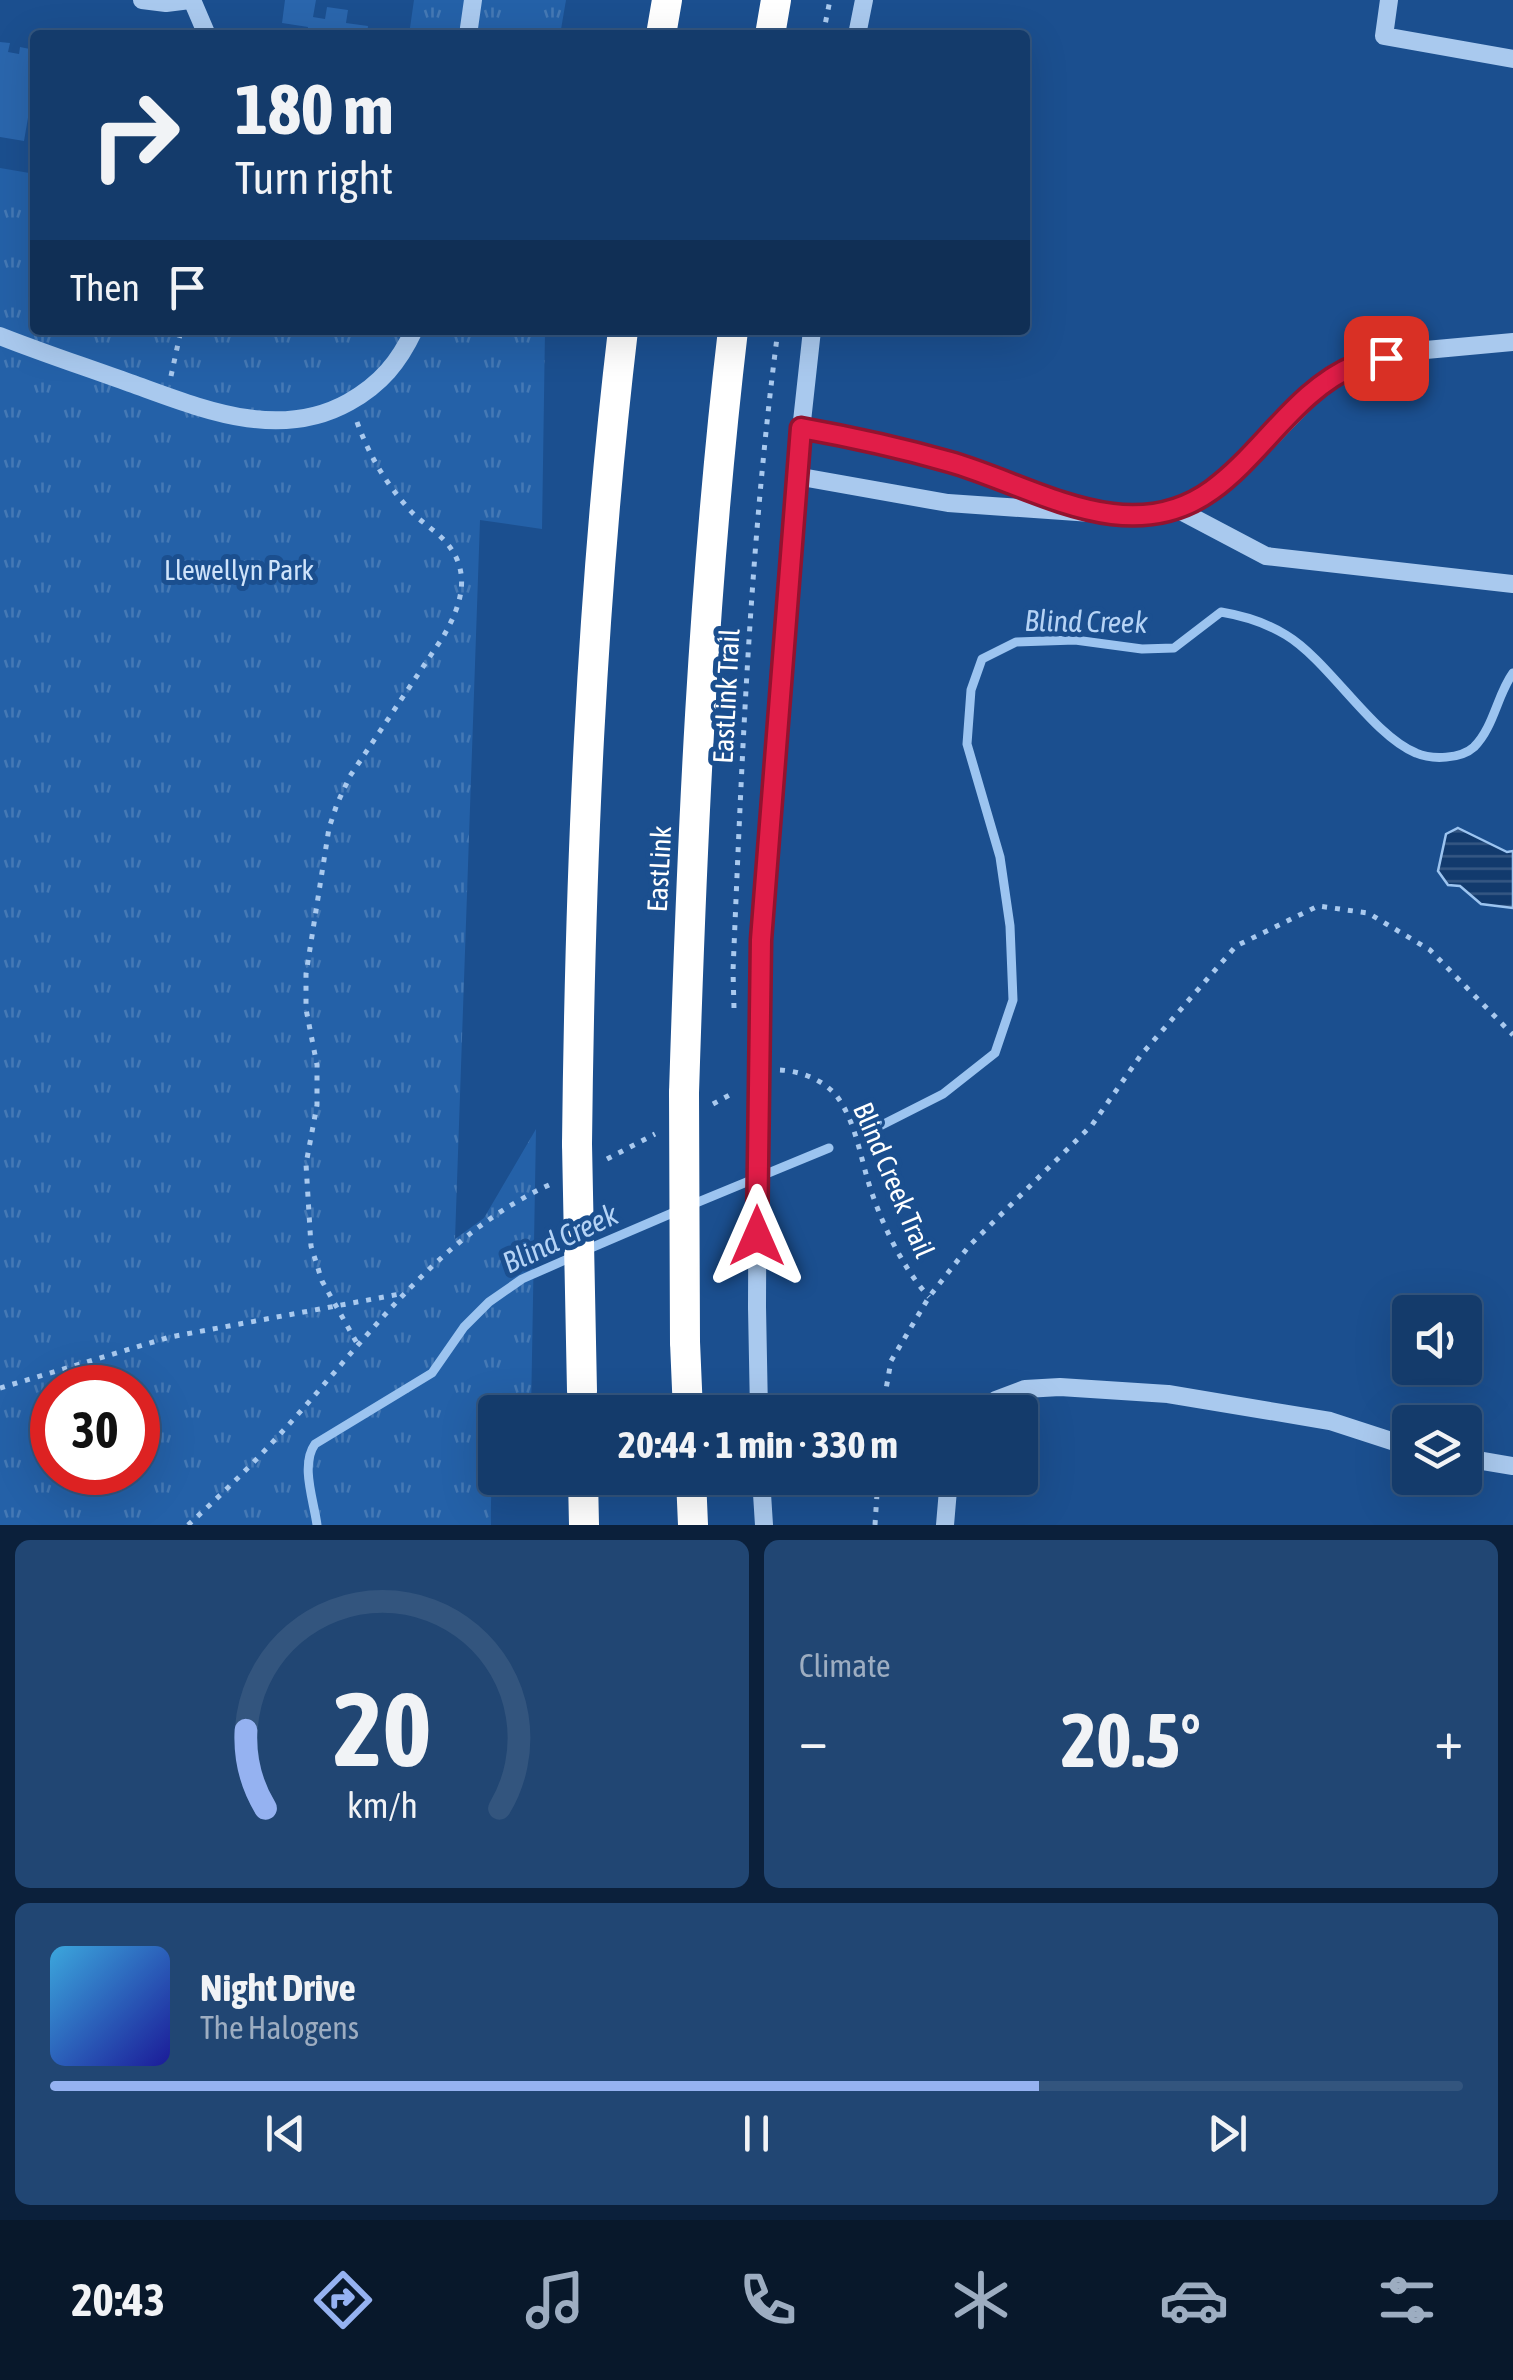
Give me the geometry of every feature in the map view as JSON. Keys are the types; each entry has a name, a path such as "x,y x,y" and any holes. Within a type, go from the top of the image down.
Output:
{"highway":[{"path":"663,30 666,0"},
{"path":"771,30 776,0"},
{"path":"582,1395 586,1154 578,1018 592,686 623,335"},
{"name":"EastLink","path":"687,1395 685,1342 698,1099 700,688 731,335"},
{"path":"583,1495 584,1525"},
{"path":"692,1495 693,1525"}],"street":[{"path":"142,0 166,4 191,0 205,30"},
{"path":"469,30 473,0"},
{"path":"858,30 864,0"},
{"path":"1389,0 1384,36 1513,59"},
{"path":"0,336 223,414 272,422 301,421 328,414 350,401 389,373 412,335"},
{"path":"760,1395 761,940 796,476 811,335"},
{"path":"796,476 948,503 1134,516 1176,509 1208,494 1242,467 1322,385 1356,365 1415,352 1513,342"},
{"path":"801,428 954,463 1082,510"},
{"path":"1176,509 1266,556 1513,584"},
{"path":"1009,1395 1025,1389 1060,1387 1168,1394 1330,1422 1392,1442"},
{"path":"1482,1461 1513,1466"},
{"path":"763,1495 764,1525"},
{"path":"945,1525 947,1495"}],"path":[{"path":"824,30 830,0"},
{"path":"167,396 180,335"},
{"name":"EastLink Trail","path":"734,1009 732,970 745,689 777,335"},
{"path":"350,401 368,453 411,512 444,540 455,556 464,587 443,638 350,776 330,828 306,974 306,1009 317,1065 317,1105 306,1164 311,1246 322,1282 358,1345"},
{"name":"Blind Creek Trail","path":"777,1070 798,1071 835,1094 850,1123 883,1218 916,1282 929,1297 969,1246 1092,1124 1141,1055 1236,946 1318,906 1368,912 1430,950 1513,1034"},
{"path":"698,1099 744,1088"},
{"path":"586,1154 661,1131"},
{"path":"188,1525 280,1434 402,1294 485,1224 526,1195 561,1179"},
{"path":"0,1388 170,1337 402,1294"},
{"path":"885,1395 890,1361 929,1297"},
{"path":"875,1525 877,1495"}],"green space":[{"path":"414,0 566,0 561,30 410,30"},
{"name":"Llewellyn Park","path":"0,168 30,173 30,335 545,335 542,529 480,520 455,1239 484,1218 536,1129 531,1395 478,1395 478,1495 491,1497 491,1525 0,1525"}],"shaded area":[{"path":"1458,828 1507,852 1513,851 1513,908 1481,904 1460,886 1448,885 1438,871 1446,834"}],"building":[{"path":"285,0 316,0 313,17 325,19 327,7 348,10 346,23 368,26 368,30 308,30 282,23"},
{"path":"0,42 10,43 8,52 19,54 20,47 30,49 30,106 24,141 0,137"}],"waterway":[{"name":"Blind Creek","path":"872,1130 943,1094 995,1053 1013,1000 1010,926 1000,857 967,744 971,690 982,659 1016,642 1075,640 1142,649 1174,648 1221,612 1263,623 1286,635 1318,662 1383,731 1416,753 1438,757 1462,754 1474,747 1513,673"},
{"name":"Blind Creek","path":"691,1205 829,1148"},
{"name":"Blind Creek","path":"586,1250 677,1211"},
{"name":"Blind Creek","path":"317,1525 308,1473 315,1444 432,1373 464,1327 489,1302 522,1279 572,1257"}],"route":[{"path":"757,1236 761,940 801,428 954,463 1082,510 1134,516 1176,509 1208,494 1242,467 1322,385 1356,365 1386,358"}]}
